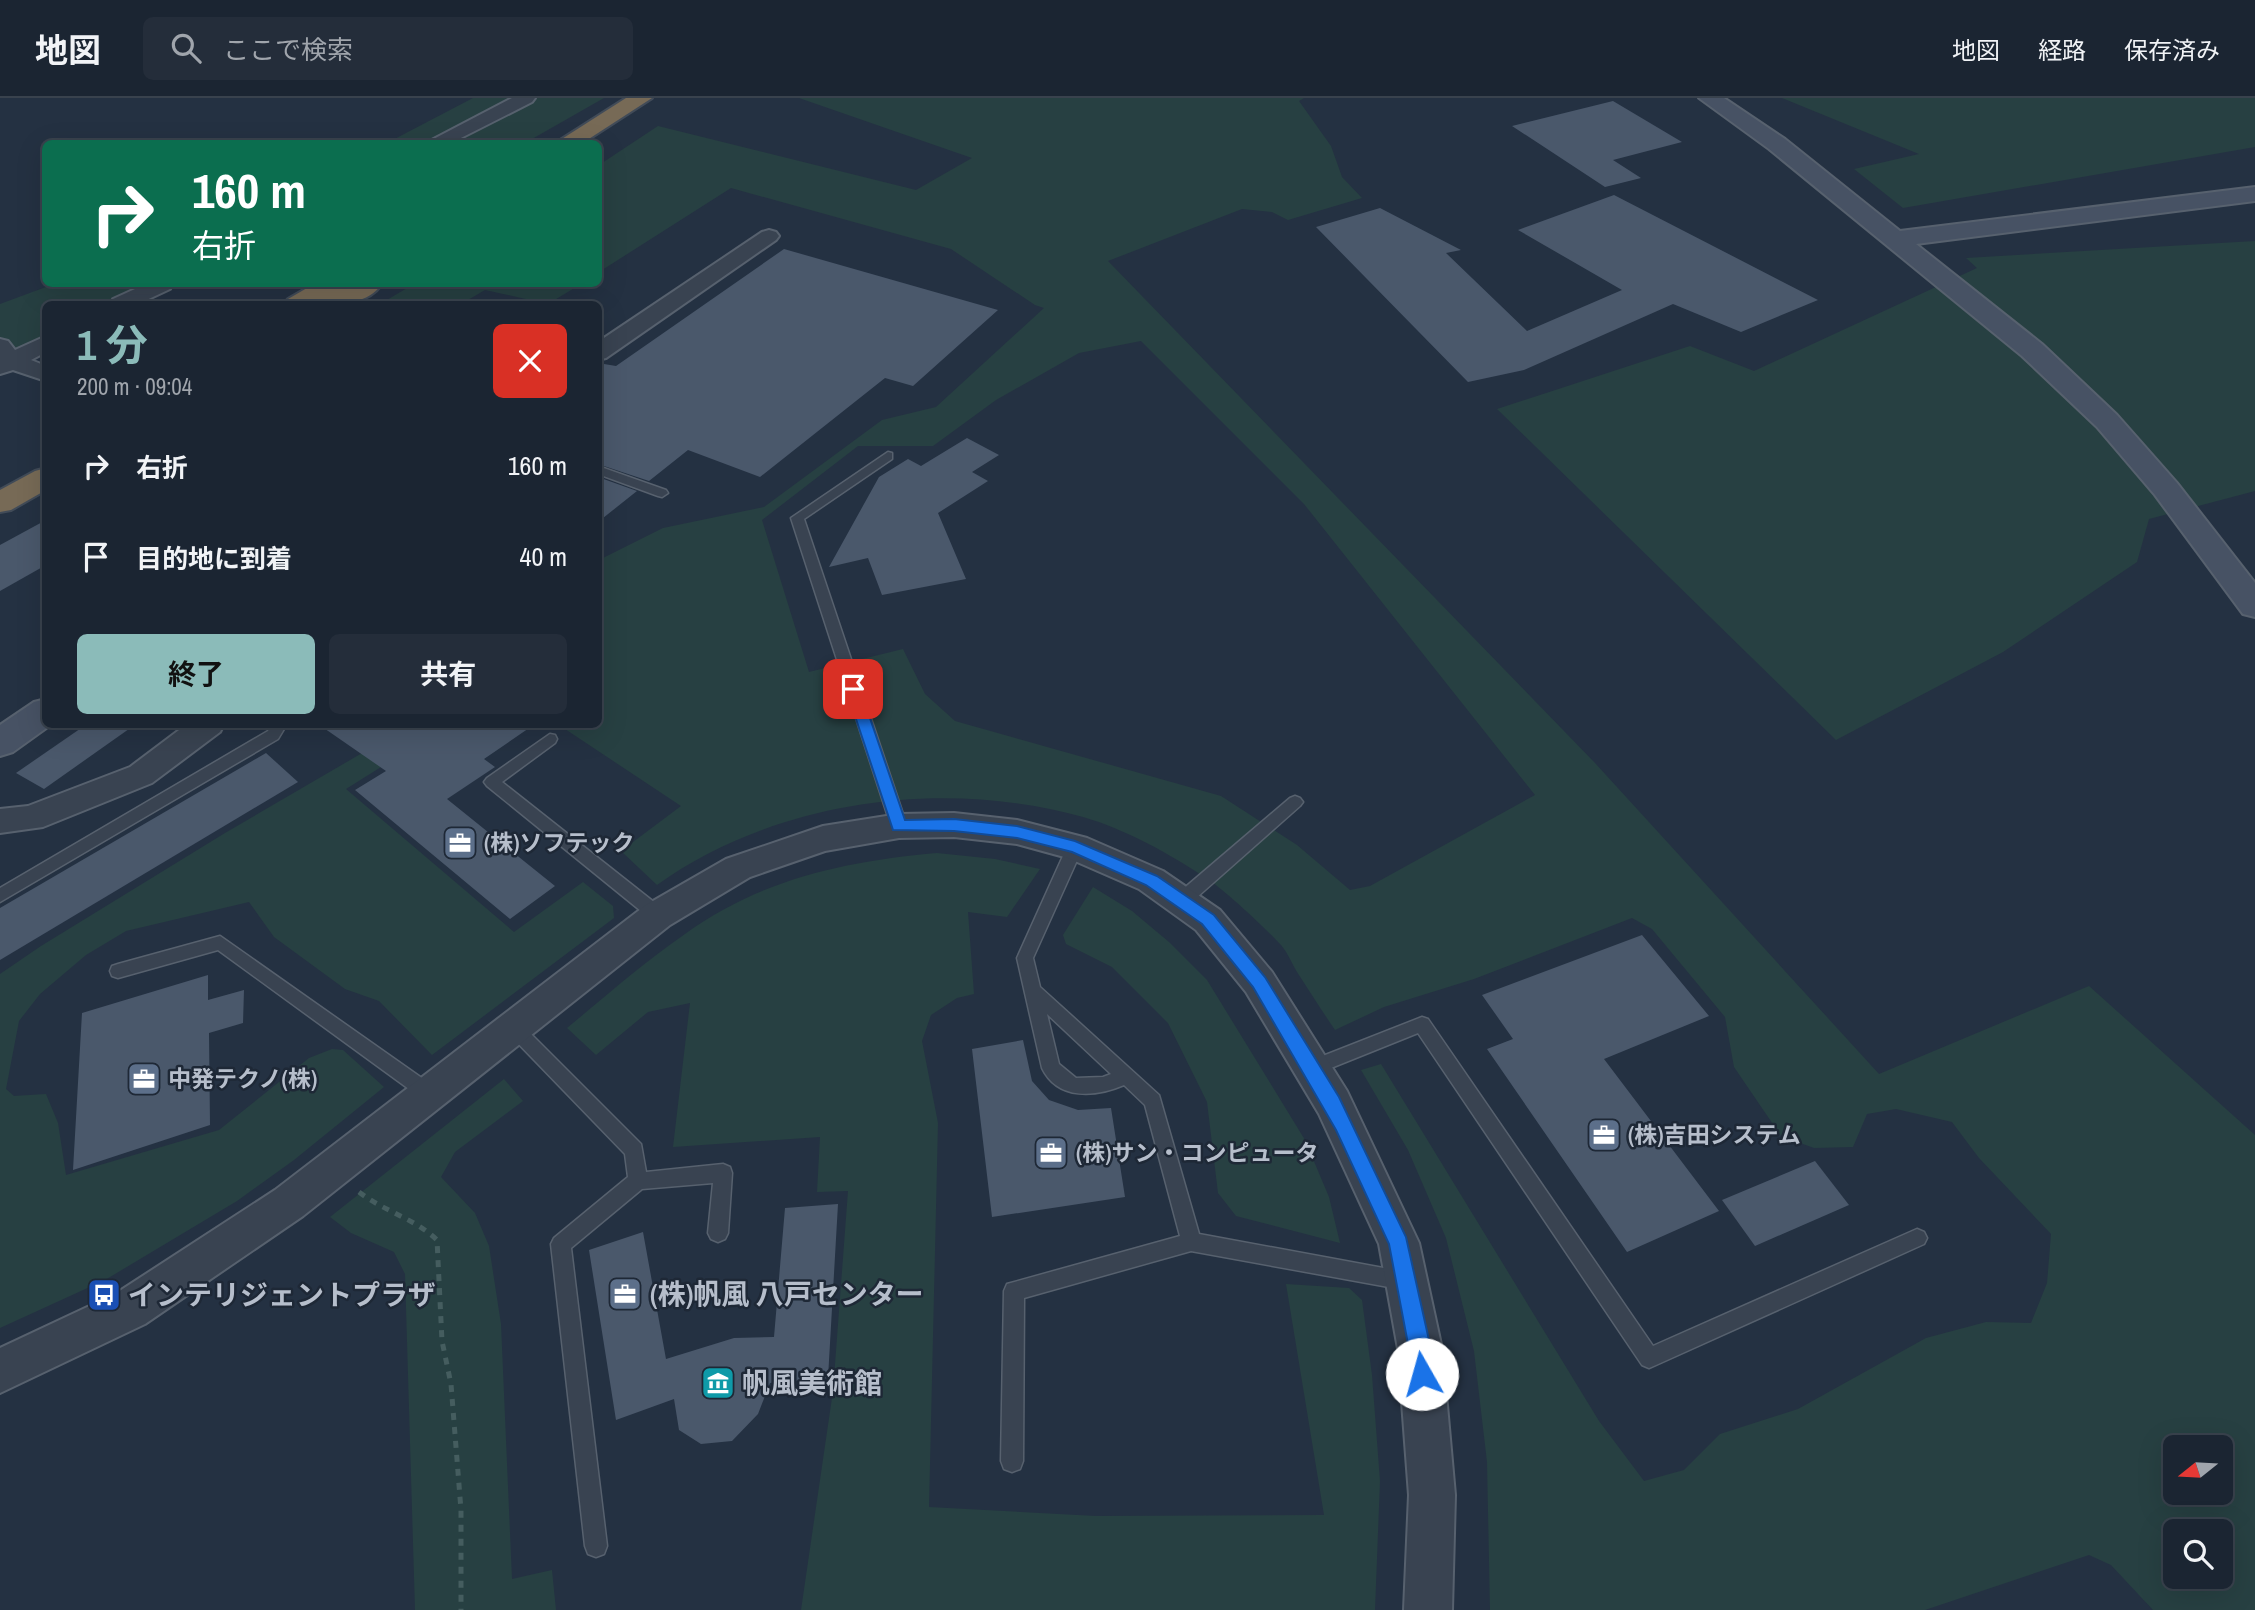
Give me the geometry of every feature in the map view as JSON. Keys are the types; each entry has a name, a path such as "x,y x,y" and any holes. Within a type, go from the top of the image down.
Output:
{"highway":[{"path":"573,140 651,101"},
{"path":"602,141 651,101"},
{"path":"302,301 327,287"},
{"path":"339,301 364,287"},
{"path":"0,474 42,452"},
{"path":"0,503 42,479"}],"street":[{"path":"441,140 526,98"},
{"path":"1710,98 1777,144 2032,350 2107,421 2166,489 2255,606"},
{"path":"1895,239 2255,194"},
{"path":"602,350 769,236"},
{"path":"127,301 156,287"},
{"path":"4,358 42,345"},
{"path":"4,358 42,372"},
{"path":"0,743 42,714"},
{"path":"0,821 32,818 141,775 204,728"},
{"path":"0,1371 130,1309 289,1203 658,915 738,868 823,839 899,826 954,825 1017,832 1075,847 1152,880 1208,920 1259,982 1333,1103 1399,1243 1420,1349 1432,1495 1428,1610"}],"lane":[{"path":"888,456 796,518 899,826"},
{"path":"602,471 662,493"},
{"path":"0,896 273,735 277,728"},
{"path":"550,739 492,782 658,915"},
{"path":"1181,901 1295,802"},
{"path":"1075,847 1025,958 1051,1068 1072,1086 1104,1085 1126,1076"},
{"path":"118,971 220,943 430,1094"},
{"path":"1033,991 1153,1101 1191,1242"},
{"path":"1311,1068 1422,1024 1649,1358 1916,1238"},
{"path":"513,1027 634,1150 638,1181"},
{"path":"596,1546 561,1244 638,1181 723,1173 718,1233"},
{"path":"1012,1461 1014,1291 1191,1242 1406,1281"}],"path":[{"path":"351,1184 374,1205 427,1228 437,1240 442,1341 451,1384 461,1510 461,1610"}],"green space":[{"path":"473,98 604,98 530,140 393,140"},
{"path":"799,98 1304,98 1299,101 1331,146 1342,177 1362,198 1288,220 1272,212 1242,209 1108,261 1595,763 1879,1074 2089,986 2255,1135 2255,1610 2153,1610 2111,1565 2089,1555 1925,1610 1490,1610 1487,1462 1474,1351 1446,1238 1408,1150 1361,1070 1381,1064 1599,1421 1644,1481 1684,1470 1720,1434 1798,1409 1926,1338 1986,1322 2031,1323 2047,1283 2051,1234 1979,1158 1952,1122 1896,1109 1867,1114 1853,1147 1814,1148 1781,1136 1734,1067 1725,1017 1652,929 1632,918 1474,979 1384,1007 1335,1030 1281,945 1224,891 1162,851 1115,828 1083,817 1029,805 974,799 918,799 862,804 807,816 754,833 704,856 657,885 621,851 681,806 564,728 602,728 602,558 663,528 764,507 882,420 936,407 1044,308 1035,305 951,249 731,188 602,270 602,163 658,126 916,190 972,158","holes":["1141,341 1304,504 1535,795 1370,886 1350,890 1297,845 1221,796 955,721 925,694 903,649 809,672 762,520 858,446 933,446 996,400 1079,353"]},
{"path":"1782,98 2255,98 2255,147 1903,208 1854,169 1919,154"},
{"path":"2255,241 2255,491 2149,519 2137,562 2003,652 1836,740 1497,409 1690,346 1754,371 1977,268 1966,258"},
{"path":"46,287 142,287 113,301 42,301 42,338 0,359 0,304"},
{"path":"409,287 576,287 553,301 534,301 485,290 466,301 385,301"},
{"path":"443,728 346,789 514,932 583,882 613,906 614,918 432,1055 379,1001 345,989 274,937 249,902 126,931 86,955 40,994 19,1021 6,1089 14,1096 46,1094 58,1123 66,1175 219,1130 309,1058 332,1049 343,1050 384,1087 294,1160 237,1201 105,1280 0,1328 0,974 225,833 369,749"},
{"path":"937,853 995,859 1040,869 1007,917 968,912 974,994 957,998 931,1015 922,1041 938,1123 929,1507 1096,1516 1324,1515 1286,1284 1349,1288 1362,1300 1372,1375 1380,1481 1375,1610 801,1610 833,1391 848,1191 817,1192 820,1137 673,1147 690,1003 648,1012 596,1055 567,1028 670,945 714,915 744,899 774,886 837,868"},
{"path":"1093,887 1132,911 1169,942 1207,980 1305,1140 1329,1197 1340,1243 1236,1216 1218,1193 1207,1102 1168,1023 1112,967 1066,944 1063,935"},
{"path":"504,1079 523,1101 455,1152 441,1177 475,1213 489,1246 501,1324 512,1579 552,1570 556,1610 415,1610 405,1274 394,1252 351,1233 330,1217"}],"building":[{"path":"1613,101 1682,142 1613,160 1641,178 1605,187 1512,126"},
{"path":"1614,195 1818,300 1741,332 1673,304 1524,370 1468,382 1316,227 1380,208 1461,250 1446,253 1527,331 1622,290 1518,230"},
{"path":"784,249 998,310 913,386 885,378 760,477 688,450 649,481 602,465 602,364 616,366"},
{"path":"967,438 999,455 972,472 988,481 938,513 966,579 882,595 868,558 829,567 879,477 908,459 921,466"},
{"path":"602,478 637,491 602,519"},
{"path":"42,522 42,567 0,591 0,545"},
{"path":"81,728 130,728 44,789 16,773"},
{"name":"(株)ソフテック","path":"324,728 529,728 484,759 495,767 447,799 555,886 510,919 355,790 386,771"},
{"path":"266,753 298,782 0,960 0,908"},
{"name":"(株)吉田システム","path":"1642,935 1709,1016 1604,1059 1719,1211 1627,1252 1487,1049 1513,1039 1482,995"},
{"name":"中発テクノ(株)","path":"208,975 208,1000 244,990 243,1023 209,1033 210,1125 73,1170 82,1013"},
{"name":"(株)サン・コンピュータ","path":"1023,1040 1032,1081 1049,1100 1078,1110 1111,1108 1125,1197 992,1217 972,1049"},
{"path":"1815,1161 1849,1205 1755,1246 1722,1200"},
{"name":"(株)帆風 八戸センター","path":"838,1204 828,1378 770,1383 758,1414 732,1441 701,1444 679,1430 674,1399 616,1420 589,1250 643,1232 666,1359 734,1338 774,1337 785,1208"}],"place":[{"name":"(株)ソフテック","path":"460,843"},
{"name":"中発テクノ(株)","path":"144,1079"},
{"name":"(株)吉田システム","path":"1604,1135"},
{"name":"(株)サン・コンピュータ","path":"1051,1153"},
{"name":"(株)帆風 八戸センター","path":"625,1294"},
{"name":"インテリジェントプラザ","path":"104,1295"},
{"name":"帆風美術館","path":"718,1383"}],"route":[{"path":"853,689 899,826 954,825 1017,832 1075,847 1152,880 1208,920 1259,982 1333,1103 1344,1126 1399,1243 1420,1349 1422,1374"}]}
